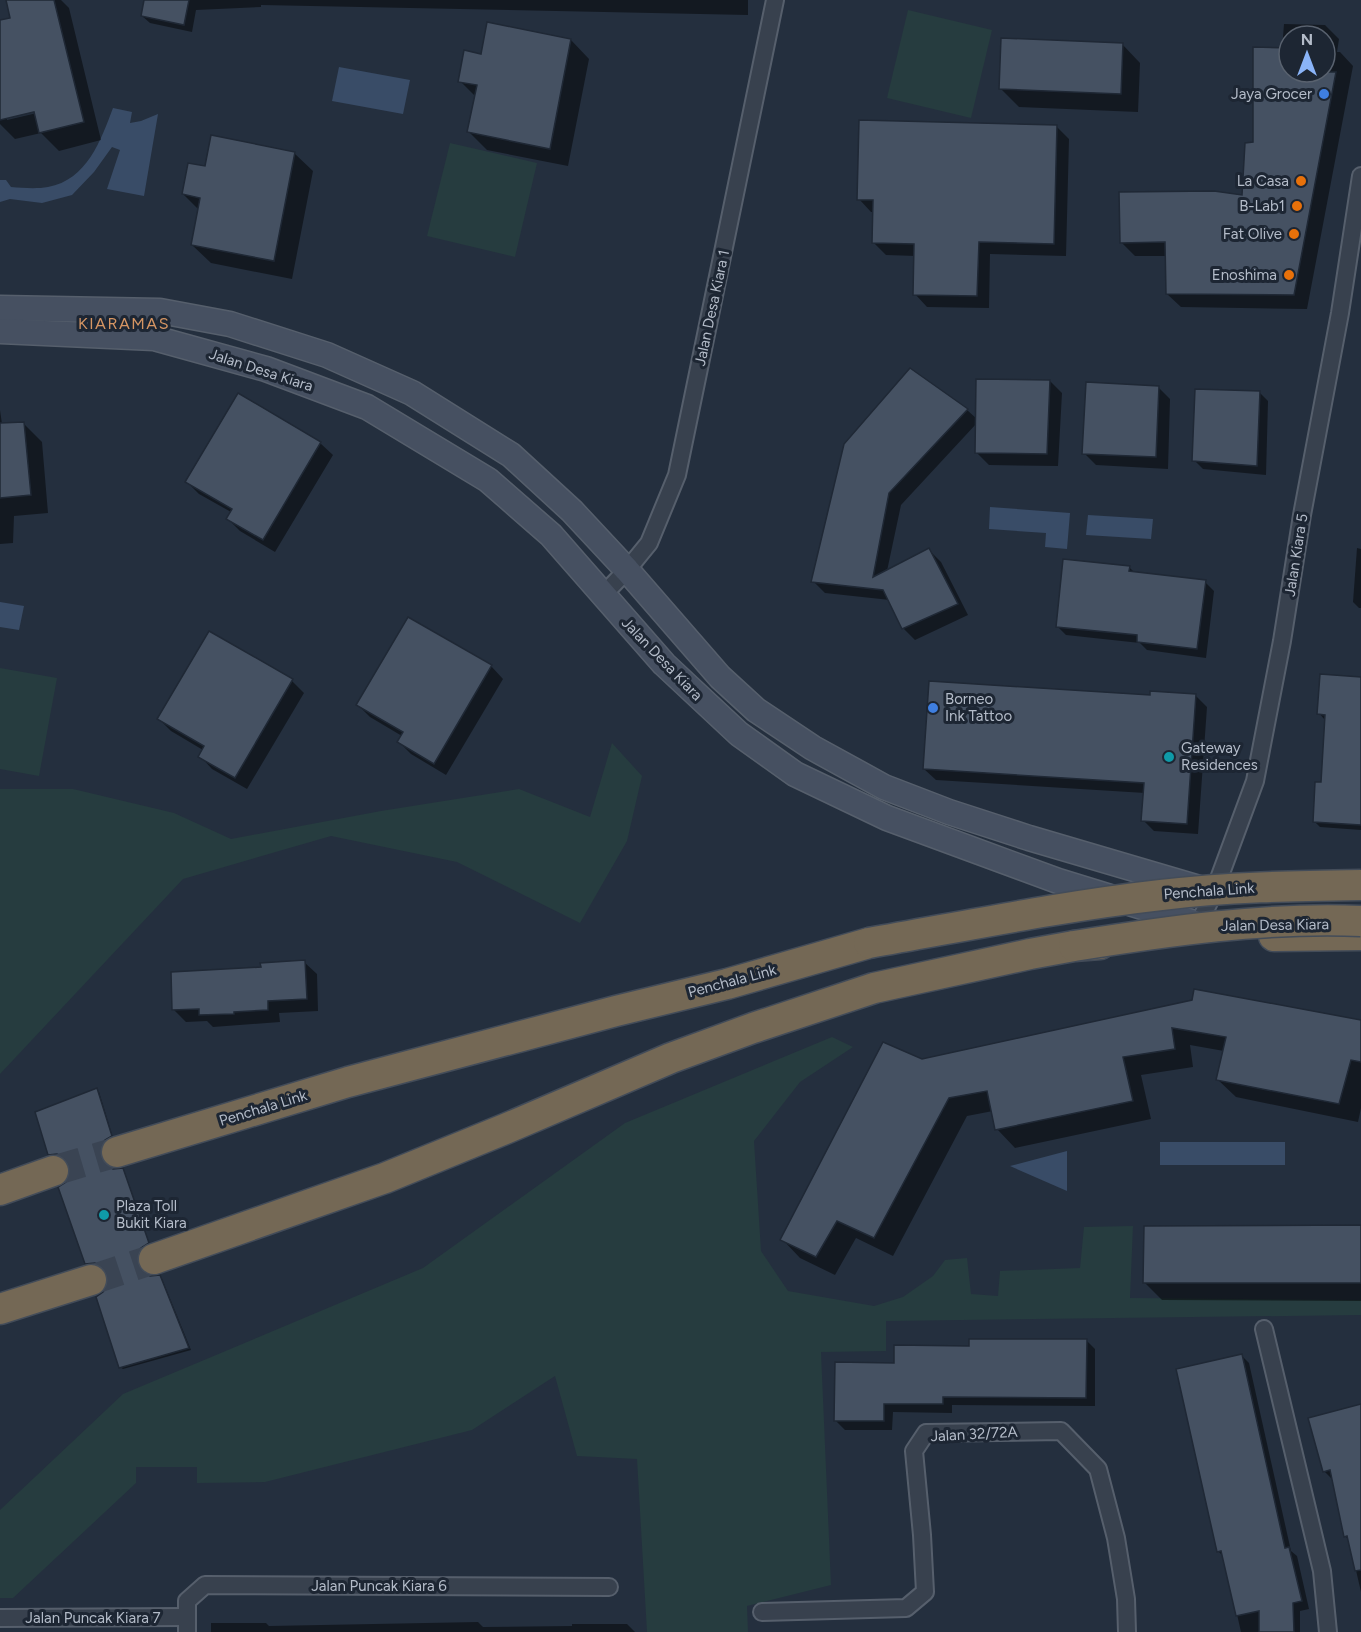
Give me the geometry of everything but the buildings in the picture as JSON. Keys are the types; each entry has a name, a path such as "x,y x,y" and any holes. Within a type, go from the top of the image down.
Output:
{"highway":[{"name":"Penchala Link","path":"117,1152 348,1082 727,984 869,943 1088,904 1163,894 1258,887 1361,885"},
{"path":"154,1259 385,1178 670,1058 874,988 1030,954 1160,932 1332,920 1361,922"},
{"path":"1074,946 1219,937 1361,935"},
{"path":"0,1190 53,1171"},
{"path":"0,1309 91,1280"}],"main road":[{"name":"Jalan Desa Kiara","path":"0,308 160,311 230,324 327,354 412,393 511,455 572,511 720,676 756,710 813,748 884,787 949,812 1029,838 1214,892 1361,893"},
{"name":"Jalan Desa Kiara","path":"0,331 154,338 266,369 367,407 488,480 551,535 664,664 739,734 795,774 886,818 1058,881 1198,925 1255,928 1361,922"}],"street":[{"name":"Jalan Desa Kiara 1","path":"603,595 649,543 677,475 775,0"},
{"name":"Jalan Kiara 5","path":"1198,925 1214,892 1255,781 1340,313 1361,176"},
{"path":"1264,1329 1322,1571 1328,1632"},
{"name":"Jalan 32/72A","path":"762,1612 906,1608 925,1592 914,1451 926,1433 1062,1431 1098,1469 1116,1538 1126,1599 1127,1632"},
{"name":"Jalan Puncak Kiara 6","path":"187,1625 187,1600 205,1585 609,1587"},
{"name":"Jalan Puncak Kiara 7","path":"0,1618 187,1625"}],"green space":[{"path":"908,10 992,30 971,118 887,98"},
{"path":"450,143 537,163 515,257 427,236"},
{"path":"0,668 57,678 39,776 0,769"},
{"path":"612,743 642,776 627,841 580,923 457,862 331,836 183,879 0,1074 0,789 73,789 174,813 231,839 381,811 519,789 590,817"},
{"path":"832,1037 853,1047 800,1082 754,1141 761,1251 788,1291 874,1306 903,1297 933,1276 945,1260 967,1258 971,1294 998,1296 1000,1271 1080,1268 1084,1227 1133,1226 1130,1298 1361,1300 1361,1315 886,1321 886,1351 821,1352 831,1585 747,1606 748,1632 647,1632 637,1459 577,1456 555,1376 472,1430 265,1482 197,1483 197,1467 136,1467 136,1483 13,1598 0,1598 0,1510 123,1394 423,1268 625,1123"}],"water":[{"path":"339,67 410,80 403,114 332,101"},
{"path":"113,108 132,112 130,123 158,114 144,196 107,189 120,150 112,147 94,172 72,195 42,203 10,199 0,202 0,180 6,180 11,187 39,188 61,183 73,176 91,157"},
{"path":"990,507 1070,513 1067,549 1045,547 1046,533 989,529"},
{"path":"1088,515 1153,519 1151,539 1086,535"},
{"path":"0,602 24,606 19,630 0,627"},
{"path":"1160,1142 1285,1142 1285,1165 1160,1165"},
{"path":"1067,1151 1067,1191 1010,1166"}],"tunnel":[{"path":"53,1171 117,1152"},
{"path":"91,1280 154,1259"}],"place":[{"name":"Jaya Grocer","path":"1324,94"},
{"name":"La Casa","path":"1301,181"},
{"name":"B-Lab1","path":"1297,206"},
{"name":"Fat Olive","path":"1294,234"},
{"name":"Enoshima","path":"1289,275"},
{"name":"Borneo Ink Tattoo","path":"933,708"},
{"name":"Gateway Residences","path":"1169,757"},
{"name":"Plaza Toll Bukit Kiara","path":"104,1215"}],"district":[{"name":"KIARAMAS","path":"124,323"}]}
